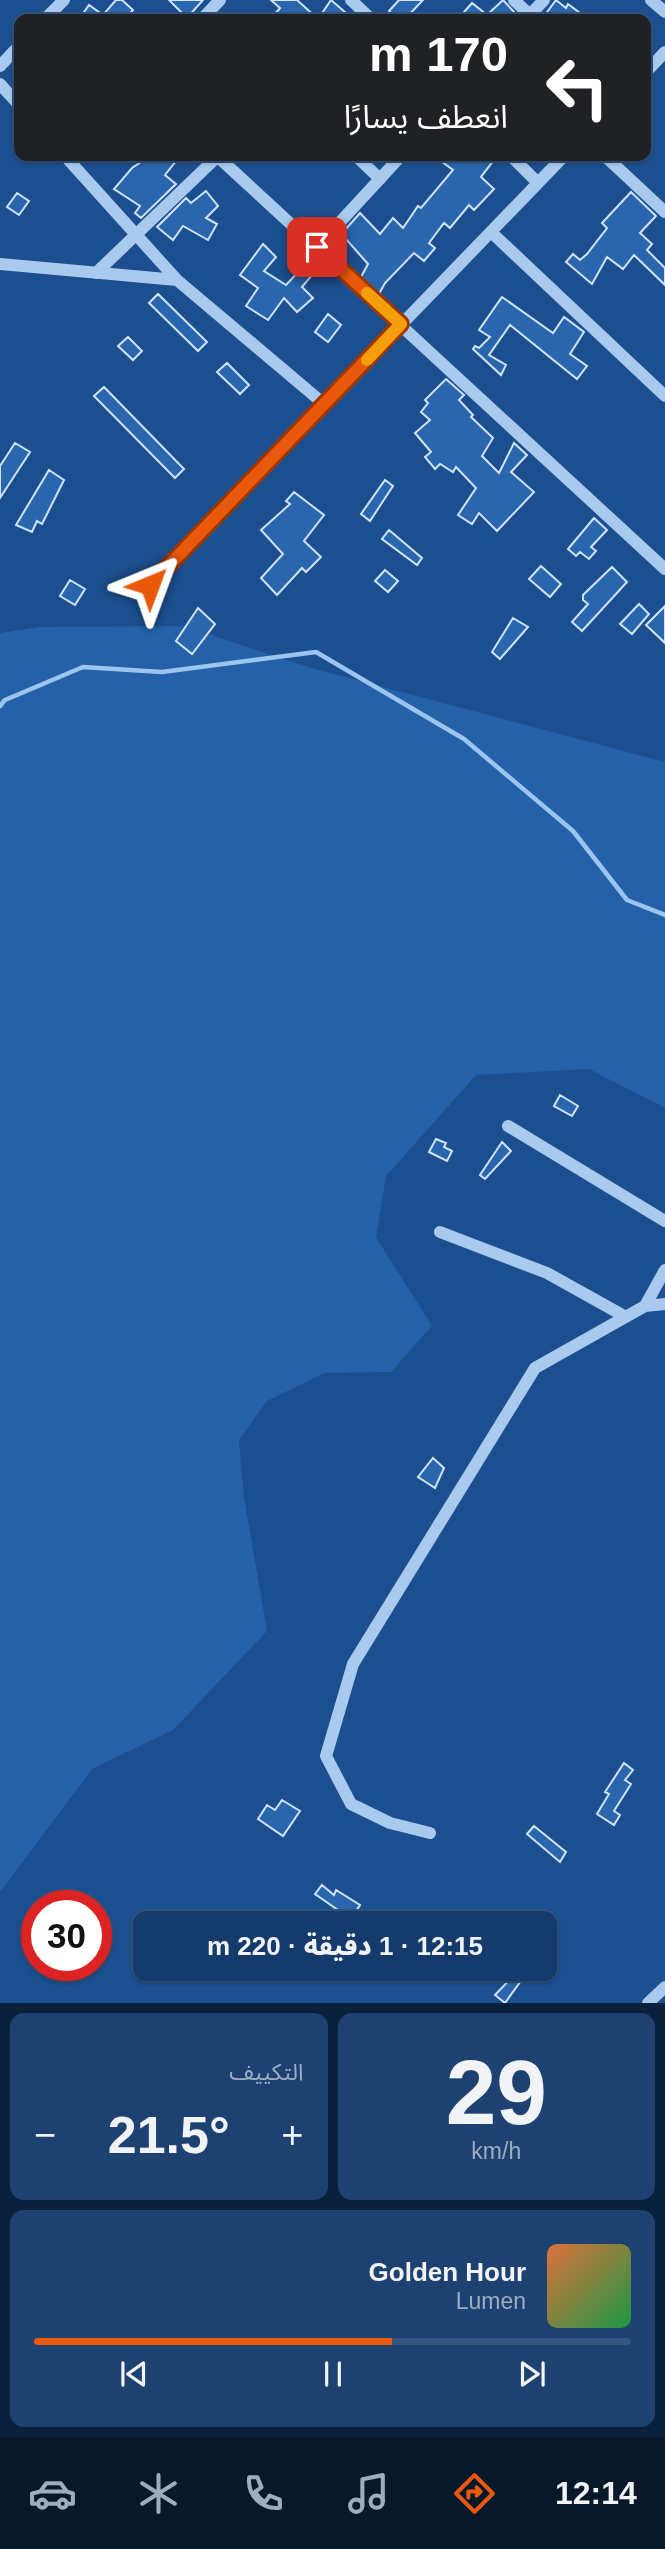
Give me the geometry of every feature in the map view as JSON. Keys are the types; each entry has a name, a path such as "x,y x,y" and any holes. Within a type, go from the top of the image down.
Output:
{"street":[{"path":"50,14 64,0"},
{"path":"209,14 220,0"},
{"path":"351,0 366,14"},
{"path":"514,0 526,14"},
{"path":"531,14 544,0"},
{"path":"651,0 665,12"},
{"path":"651,67 665,52"},
{"path":"0,84 14,99"},
{"path":"72,161 177,280 324,404"},
{"path":"96,273 213,161"},
{"path":"223,161 665,569"},
{"path":"361,161 380,179"},
{"path":"317,247 396,161"},
{"path":"516,161 538,183"},
{"path":"150,585 559,161"},
{"path":"610,161 665,212"},
{"path":"491,232 665,396"},
{"path":"0,264 177,280"},
{"path":"508,1126 665,1221"},
{"path":"440,1233 547,1273 626,1317"},
{"path":"645,1306 665,1270"},
{"path":"430,1833 390,1822 351,1804 326,1756 353,1664 535,1368 645,1306 665,1304"},
{"path":"648,2003 665,1987"}],"shaded area":[{"path":"184,626 308,667 665,762 665,1108 589,1069 476,1075 386,1176 376,1237 432,1326 391,1372 324,1373 267,1401 239,1440 244,1497 267,1631 173,1730 92,1769 0,1892 0,633 39,627"}],"building":[{"path":"116,0 122,0 133,10 129,14 104,14"},
{"path":"169,0 203,0 191,14 183,14"},
{"path":"271,0 297,0 312,14 275,14 280,8"},
{"path":"331,0 347,14 321,14"},
{"path":"399,0 423,0 410,14 392,14 389,11"},
{"path":"503,0 515,13 514,14 488,14"},
{"path":"556,0 566,8 568,4 581,14 546,14"},
{"path":"472,3 486,14 462,14"},
{"path":"89,5 102,14 83,14"},
{"path":"142,161 176,161 165,175 176,184 141,218 135,213 140,206 114,189 132,168"},
{"path":"441,161 493,161 481,177 494,189 474,210 469,205 450,228 444,223 429,243 435,248 424,261 414,253 385,283 379,294 361,277 368,264 346,239 341,245 336,240 360,213 380,234 393,218 403,228 418,206 421,208 453,170"},
{"path":"206,191 218,206 206,218 217,224 208,240 183,226 173,240 157,227 186,198 191,203"},
{"path":"631,192 656,216 640,233 652,244 647,250 665,268 665,285 634,255 623,269 607,257 592,284 566,262 573,254 580,260 587,254 607,228 602,223"},
{"path":"17,193 29,201 19,215 7,207"},
{"path":"263,244 276,257 264,271 286,285 303,267 312,275 302,287 313,298 297,312 284,298 268,320 246,306 258,288 240,275"},
{"path":"158,294 207,342 198,351 149,303"},
{"path":"502,297 553,333 564,317 584,332 570,354 587,366 577,379 510,325 489,355 506,365 501,375 473,349 475,346 479,348 490,337 479,330"},
{"path":"328,314 341,325 328,342 315,332"},
{"path":"128,337 142,351 133,360 118,346"},
{"path":"227,363 249,385 240,394 217,372"},
{"path":"446,379 464,395 459,400 473,415 471,417 493,438 482,456 499,473 514,443 527,455 511,472 534,492 497,531 479,513 472,524 458,515 476,488 456,467 453,472 440,464 435,469 425,457 431,452 415,433 430,420 421,412 428,403 425,400"},
{"path":"104,387 184,469 175,478 94,396"},
{"path":"15,443 30,452 0,498 0,466"},
{"path":"49,470 64,480 42,524 37,521 32,532 16,525"},
{"path":"385,480 393,486 370,521 361,514"},
{"path":"294,492 324,515 304,541 321,557 306,572 302,568 277,595 261,578 283,554 261,530 290,504 286,501"},
{"path":"594,518 607,530 591,547 596,551 589,559 580,552 576,556 568,549"},
{"path":"389,530 422,558 417,565 382,539"},
{"path":"541,566 561,584 550,597 529,579"},
{"path":"612,567 627,582 582,631 572,622 588,604 583,600 583,595"},
{"path":"385,570 398,581 388,592 375,581"},
{"path":"70,580 85,589 75,605 60,596"},
{"path":"639,604 649,614 632,634 620,624"},
{"path":"665,606 665,643 646,625"},
{"path":"198,608 215,624 192,654 176,641"},
{"path":"513,618 528,627 500,659 492,652"},
{"path":"560,1095 578,1106 572,1116 554,1106"},
{"path":"436,1139 446,1143 444,1147 452,1151 447,1161 429,1152"},
{"path":"502,1142 511,1151 485,1179 480,1175"},
{"path":"433,1458 444,1468 435,1488 418,1477"},
{"path":"624,1763 633,1770 625,1780 631,1784 614,1811 620,1815 614,1825 597,1814 609,1794 605,1792"},
{"path":"282,1800 300,1811 283,1836 258,1819 267,1805 275,1810"},
{"path":"534,1826 566,1852 560,1862 527,1834"},
{"path":"322,1885 334,1895 336,1890 360,1905 356,1911 339,1911 315,1894"},
{"path":"508,1981 521,1981 505,2003 495,1995"}],"waterway":[{"path":"0,706 5,700 83,667 162,672 316,652 464,739 573,831 627,900 665,915"}],"slow traffic":[{"path":"367,293 401,324 367,360"}],"route":[{"path":"150,585 401,324 317,247"}]}
